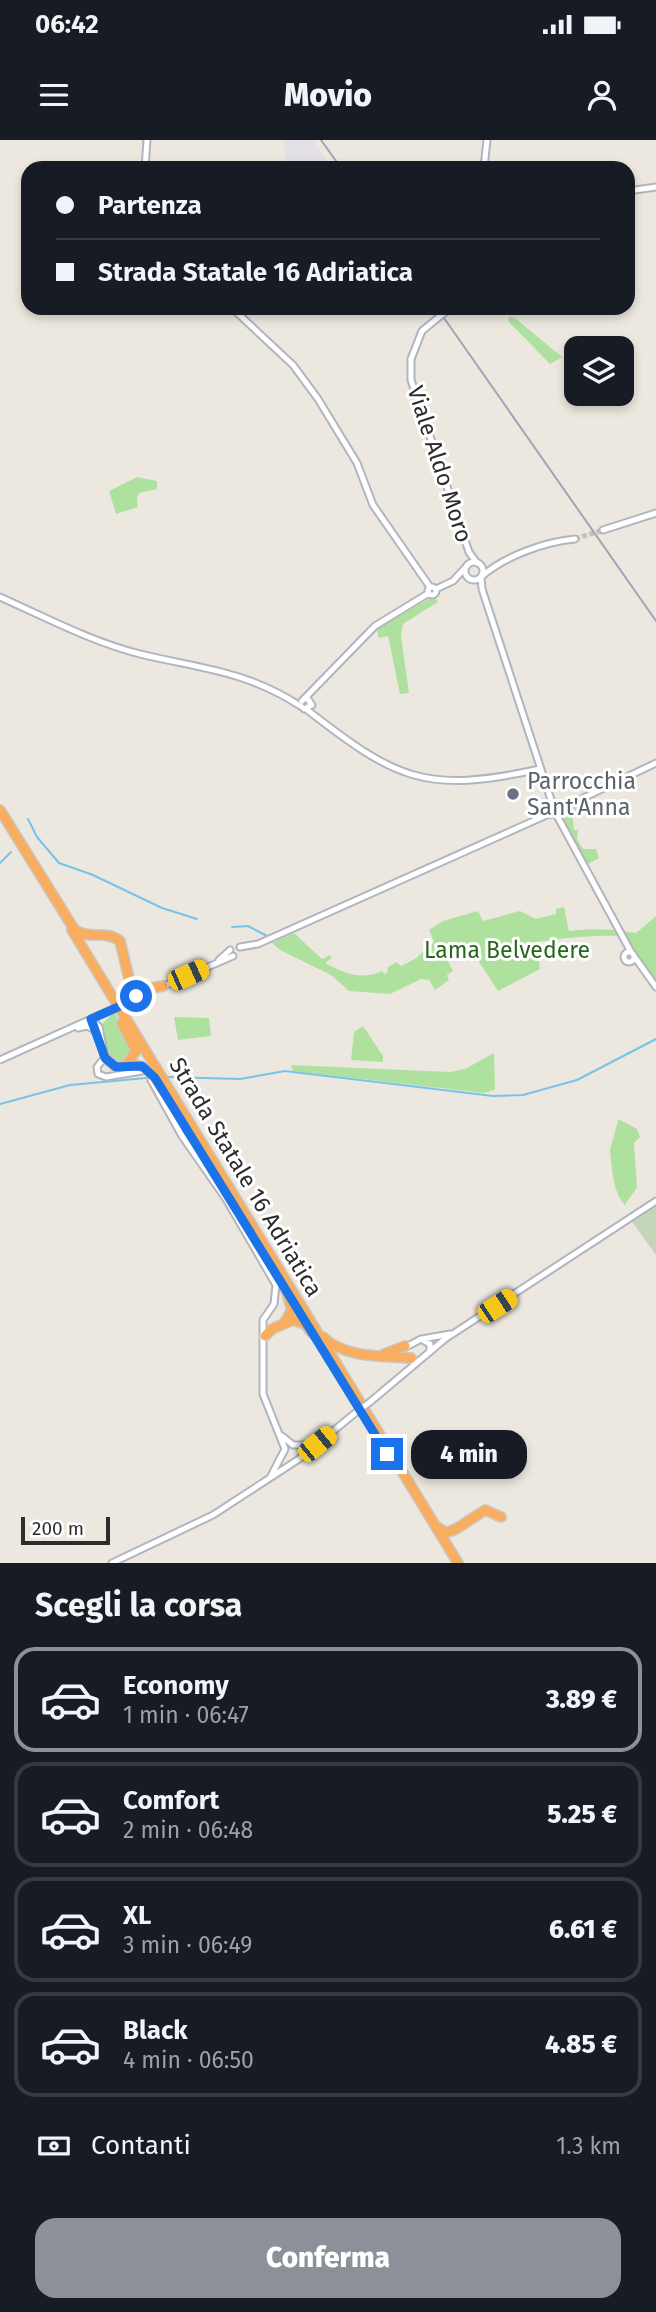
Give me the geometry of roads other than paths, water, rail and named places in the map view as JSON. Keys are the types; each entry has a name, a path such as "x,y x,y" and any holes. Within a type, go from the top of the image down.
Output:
{"highway":[{"path":"0,811 74,929 87,936 113,936 120,941 138,998"},
{"name":"Strada Statale 16 Adriatica","path":"0,811 286,1289 457,1563"},
{"name":"Strada Statale 16 Adriatica","path":"0,819 102,987 131,1027 457,1563"},
{"path":"100,935 91,945 91,954 135,1046 133,1059 125,1066"},
{"path":"116,1007 129,996 132,984"},
{"path":"132,984 142,990 163,986"},
{"path":"105,1058 110,1064 136,1065 149,1070 194,1137"},
{"path":"285,1322 292,1310 286,1289"},
{"path":"265,1330 285,1322 299,1321 317,1338"},
{"path":"314,1327 335,1347 357,1353 383,1355 403,1351 411,1358"},
{"path":"344,1375 343,1357 357,1353"},
{"path":"421,1502 441,1531 456,1529 485,1510 501,1517"},
{"path":"456,1529 450,1546 457,1563"}],"street":[{"path":"146,161 147,140"},
{"path":"485,161 487,140"},
{"path":"635,190 656,187"},
{"path":"240,315 289,360 310,388 357,463 373,505 432,590"},
{"name":"Viale Aldo Moro","path":"441,315 422,331 411,359 411,380 469,552 479,564"},
{"path":"603,530 656,513"},
{"path":"306,704 316,688 375,626 432,590 453,581 475,579 494,567 560,540 575,539"},
{"name":"Viale Aldo Moro","path":"466,566 469,552"},
{"path":"453,581 466,566 479,564 494,567"},
{"path":"475,579 479,564"},
{"path":"466,566 482,589 552,810 617,925 630,956 656,987"},
{"path":"0,597 128,650 203,665 247,678 289,699 306,704 321,720 391,769 425,779 462,782 540,769"},
{"path":"241,949 258,944 656,763"},
{"path":"0,1060 213,964 231,953"},
{"path":"98,1031 101,1019 116,1007"},
{"path":"91,1019 98,1031 105,1058 97,1067 102,1077 136,1069 148,1076 202,1168 233,1210 276,1285 274,1304 265,1330 263,1394 285,1449 290,1457 299,1459"},
{"path":"68,1030 87,1026 98,1031"},
{"path":"112,1563 198,1524 299,1459 453,1334 656,1201"},
{"path":"404,1373 403,1351 421,1339 453,1334"},
{"path":"421,1339 430,1344 430,1352"},
{"path":"411,1358 422,1359"},
{"path":"279,1433 293,1445 299,1459"},
{"path":"293,1445 302,1447 317,1444"},
{"path":"267,1480 278,1466 285,1449"}],"waterway":[{"path":"28,819 37,837 59,863 93,875 162,908 197,919"},
{"path":"0,863 11,852"},
{"path":"232,927 248,926 267,936"},
{"path":"167,1077 240,1079 285,1071 493,1096 523,1095 577,1080 656,1039"},
{"path":"0,1104 70,1085 146,1078"}],"tunnel":[{"path":"575,539 603,530"}],"railway":[{"path":"321,140 336,161"},
{"path":"442,315 656,621"}],"place":[{"name":"Parrocchia Sant'Anna","path":"513,794"}],"park label":[{"name":"Lama Belvedere","path":"507,950"}]}
